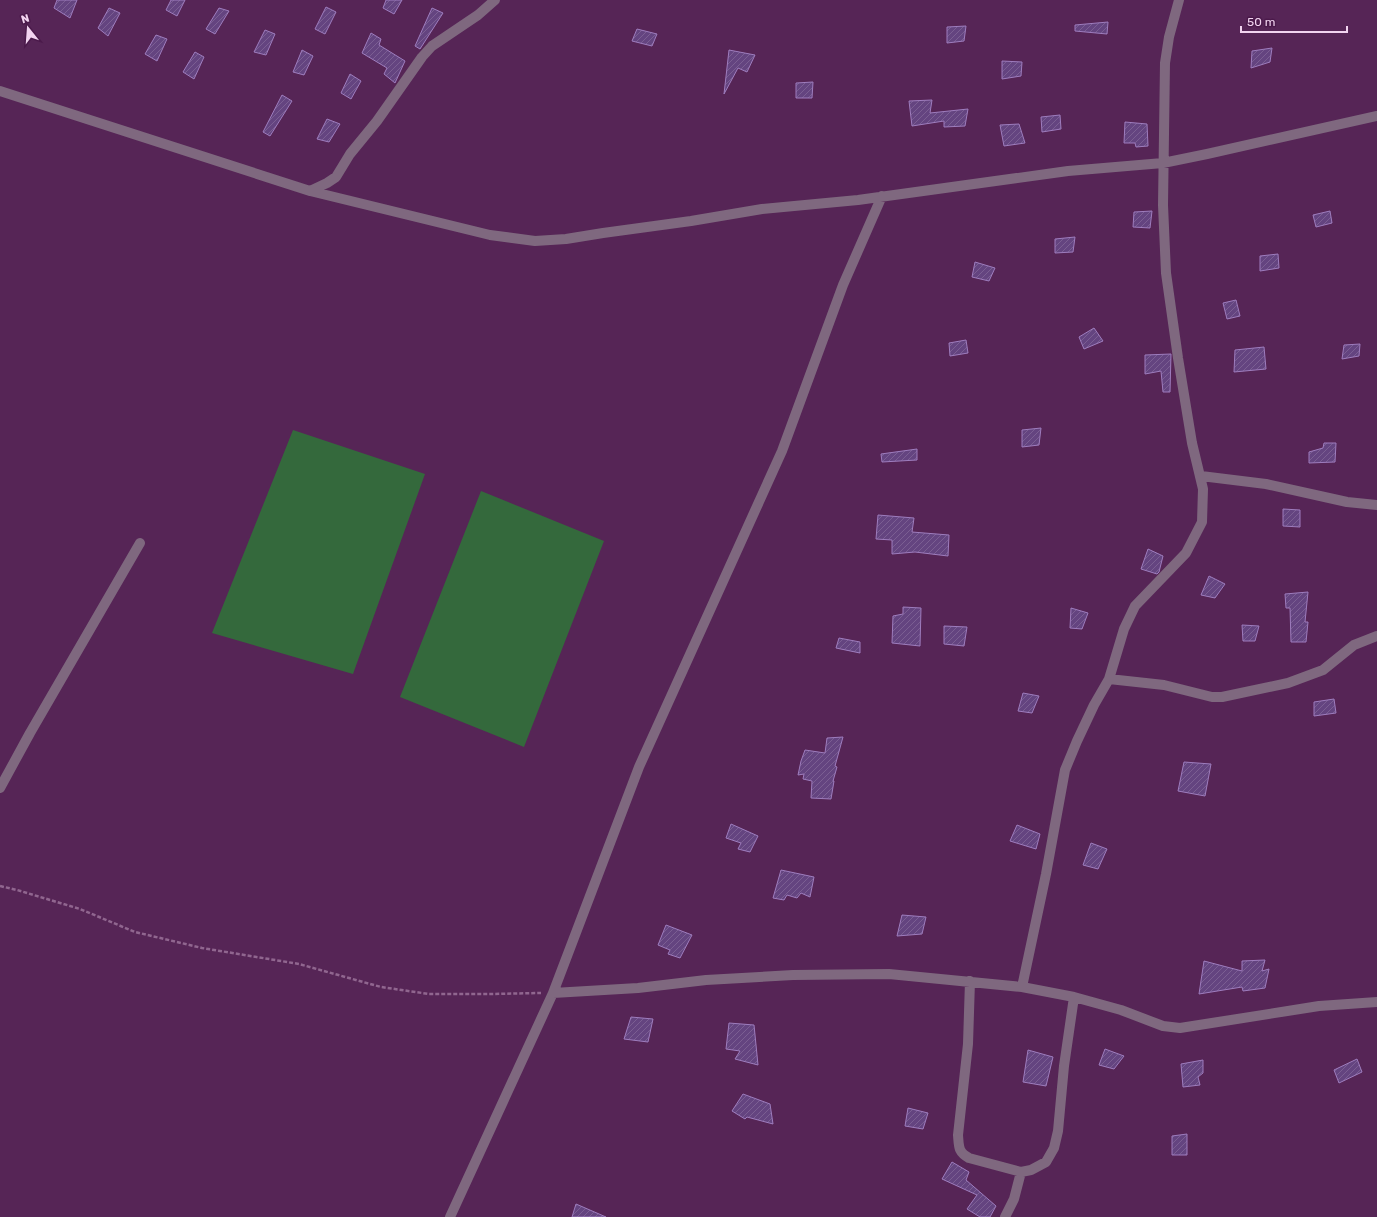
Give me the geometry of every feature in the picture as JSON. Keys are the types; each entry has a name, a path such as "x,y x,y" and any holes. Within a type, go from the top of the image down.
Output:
{"street":[{"path":"310,191 336,177 350,154 377,121 422,57 432,46 478,15 495,0"},
{"path":"1022,987 1046,874 1065,770 1083,729 1109,679 1124,629 1135,606 1186,553 1202,522 1204,489 1192,443 1166,273 1163,205 1165,63 1169,37 1179,0"},
{"path":"0,91 310,191 490,236 535,241 566,239 762,209 882,196 1068,171 1163,163 1377,116"},
{"path":"450,1217 552,993 639,767 782,451 843,285 882,196"},
{"path":"1201,476 1266,484 1347,502 1377,506"},
{"path":"0,788 30,733 140,543"},
{"path":"1109,679 1164,685 1212,697 1222,697 1288,683 1323,670 1354,645 1377,636"},
{"path":"552,993 638,988 706,980 793,975 889,974 1022,987 1074,997 1121,1010 1163,1026 1180,1028 1318,1006 1377,1002"},
{"path":"970,981 968,1044 958,1135 959,1147 962,1154 969,1158 1021,1172 1031,1170 1046,1162 1054,1148 1058,1132 1064,1066 1074,997"},
{"path":"1005,1217 1014,1199 1021,1172"}],"path":[{"path":"0,886 80,909 135,932 202,948 299,964 381,987 429,994 552,993"}],"green space":[{"path":"293,430 425,474 353,674 212,633"},
{"path":"481,491 604,541 524,747 400,697"}],"building":[{"path":"57,0 77,0 70,18 54,8"},
{"path":"171,0 185,0 177,16 166,10"},
{"path":"386,0 402,0 394,14 383,8"},
{"path":"326,7 336,12 325,34 315,29"},
{"path":"109,8 120,13 108,36 98,28"},
{"path":"219,8 229,11 215,34 206,29"},
{"path":"432,8 443,13 420,49 415,46"},
{"path":"1108,22 1107,34 1075,31 1075,25"},
{"path":"966,26 964,41 947,43 947,27"},
{"path":"637,29 657,34 652,46 632,41"},
{"path":"265,30 275,34 266,55 254,52"},
{"path":"371,33 381,39 379,45 405,61 395,83 384,74 387,68 362,53"},
{"path":"156,35 167,39 157,61 145,54"},
{"path":"1272,48 1270,62 1251,68 1252,51"},
{"path":"302,50 313,56 304,75 293,72"},
{"path":"729,50 755,55 747,72 738,68 724,94"},
{"path":"195,52 204,57 194,79 183,72"},
{"path":"1002,61 1022,62 1021,76 1002,79"},
{"path":"350,74 361,81 351,99 341,93"},
{"path":"813,82 812,98 796,98 796,83"},
{"path":"282,95 292,101 270,136 263,132"},
{"path":"932,100 930,113 968,109 965,126 944,127 944,121 912,126 909,101"},
{"path":"1060,115 1061,129 1042,132 1041,117"},
{"path":"327,119 340,124 329,142 317,139"},
{"path":"1125,122 1147,124 1148,146 1136,147 1135,143 1124,143"},
{"path":"1019,124 1025,143 1004,146 1000,125"},
{"path":"1152,211 1150,228 1133,227 1134,212"},
{"path":"1330,211 1332,223 1316,227 1313,215"},
{"path":"1075,237 1073,252 1055,253 1055,239"},
{"path":"1278,254 1279,268 1260,271 1260,256"},
{"path":"975,262 995,268 989,281 972,277"},
{"path":"1236,300 1240,316 1227,319 1223,303"},
{"path":"1094,328 1103,341 1084,349 1079,337"},
{"path":"966,340 968,353 950,356 949,343"},
{"path":"1360,344 1359,356 1342,359 1344,345"},
{"path":"1264,347 1266,369 1234,372 1235,350"},
{"path":"1171,354 1170,392 1163,392 1161,371 1145,374 1145,355"},
{"path":"1041,428 1039,445 1022,447 1022,430"},
{"path":"1324,443 1336,443 1335,462 1309,463 1309,452 1323,448"},
{"path":"917,449 917,460 882,462 881,454"},
{"path":"1283,509 1300,510 1300,527 1283,526"},
{"path":"878,515 914,518 912,532 949,535 948,556 915,552 892,554 892,540 876,539"},
{"path":"1148,549 1163,556 1159,572 1157,574 1141,569"},
{"path":"1209,576 1225,584 1215,598 1201,595"},
{"path":"1308,592 1305,622 1308,622 1306,642 1291,642 1290,608 1286,608 1285,594"},
{"path":"903,607 921,608 920,646 892,643 893,616 903,614"},
{"path":"1071,608 1088,613 1082,629 1070,628"},
{"path":"1242,625 1259,626 1255,641 1243,641"},
{"path":"944,626 967,627 964,646 944,644"},
{"path":"839,638 860,642 860,653 836,648"},
{"path":"1023,693 1039,696 1032,713 1018,711"},
{"path":"1334,699 1336,713 1314,716 1314,702"},
{"path":"843,737 835,766 837,767 833,781 831,799 811,798 812,781 803,779 804,774 798,775 805,750 825,753 827,738"},
{"path":"1184,762 1211,764 1205,796 1178,791"},
{"path":"731,824 758,836 750,852 738,849 741,843 726,838"},
{"path":"1017,825 1040,834 1036,849 1010,841"},
{"path":"1091,843 1107,849 1098,869 1083,865"},
{"path":"781,870 814,877 810,897 801,893 797,898 787,895 784,900 773,898"},
{"path":"902,915 926,917 922,934 897,936"},
{"path":"666,925 692,935 680,958 668,954 670,950 658,945"},
{"path":"1265,960 1262,971 1269,969 1265,988 1243,991 1242,987 1199,994 1204,961 1242,971 1242,961"},
{"path":"631,1017 653,1019 648,1042 624,1039"},
{"path":"729,1023 754,1025 758,1065 735,1059 740,1051 726,1049"},
{"path":"1105,1049 1124,1056 1114,1069 1099,1065"},
{"path":"1028,1050 1053,1057 1046,1086 1023,1082"},
{"path":"1357,1059 1362,1072 1339,1083 1334,1070"},
{"path":"1203,1060 1203,1073 1198,1077 1200,1085 1183,1087 1181,1064"},
{"path":"743,1094 770,1104 773,1124 747,1117 745,1119 732,1111"},
{"path":"908,1108 928,1113 923,1129 905,1126"},
{"path":"1187,1134 1187,1155 1172,1155 1172,1136"},
{"path":"952,1162 969,1172 966,1180 996,1206 990,1217 980,1217 967,1209 977,1195 942,1179"},
{"path":"576,1204 606,1217 572,1217"}]}
